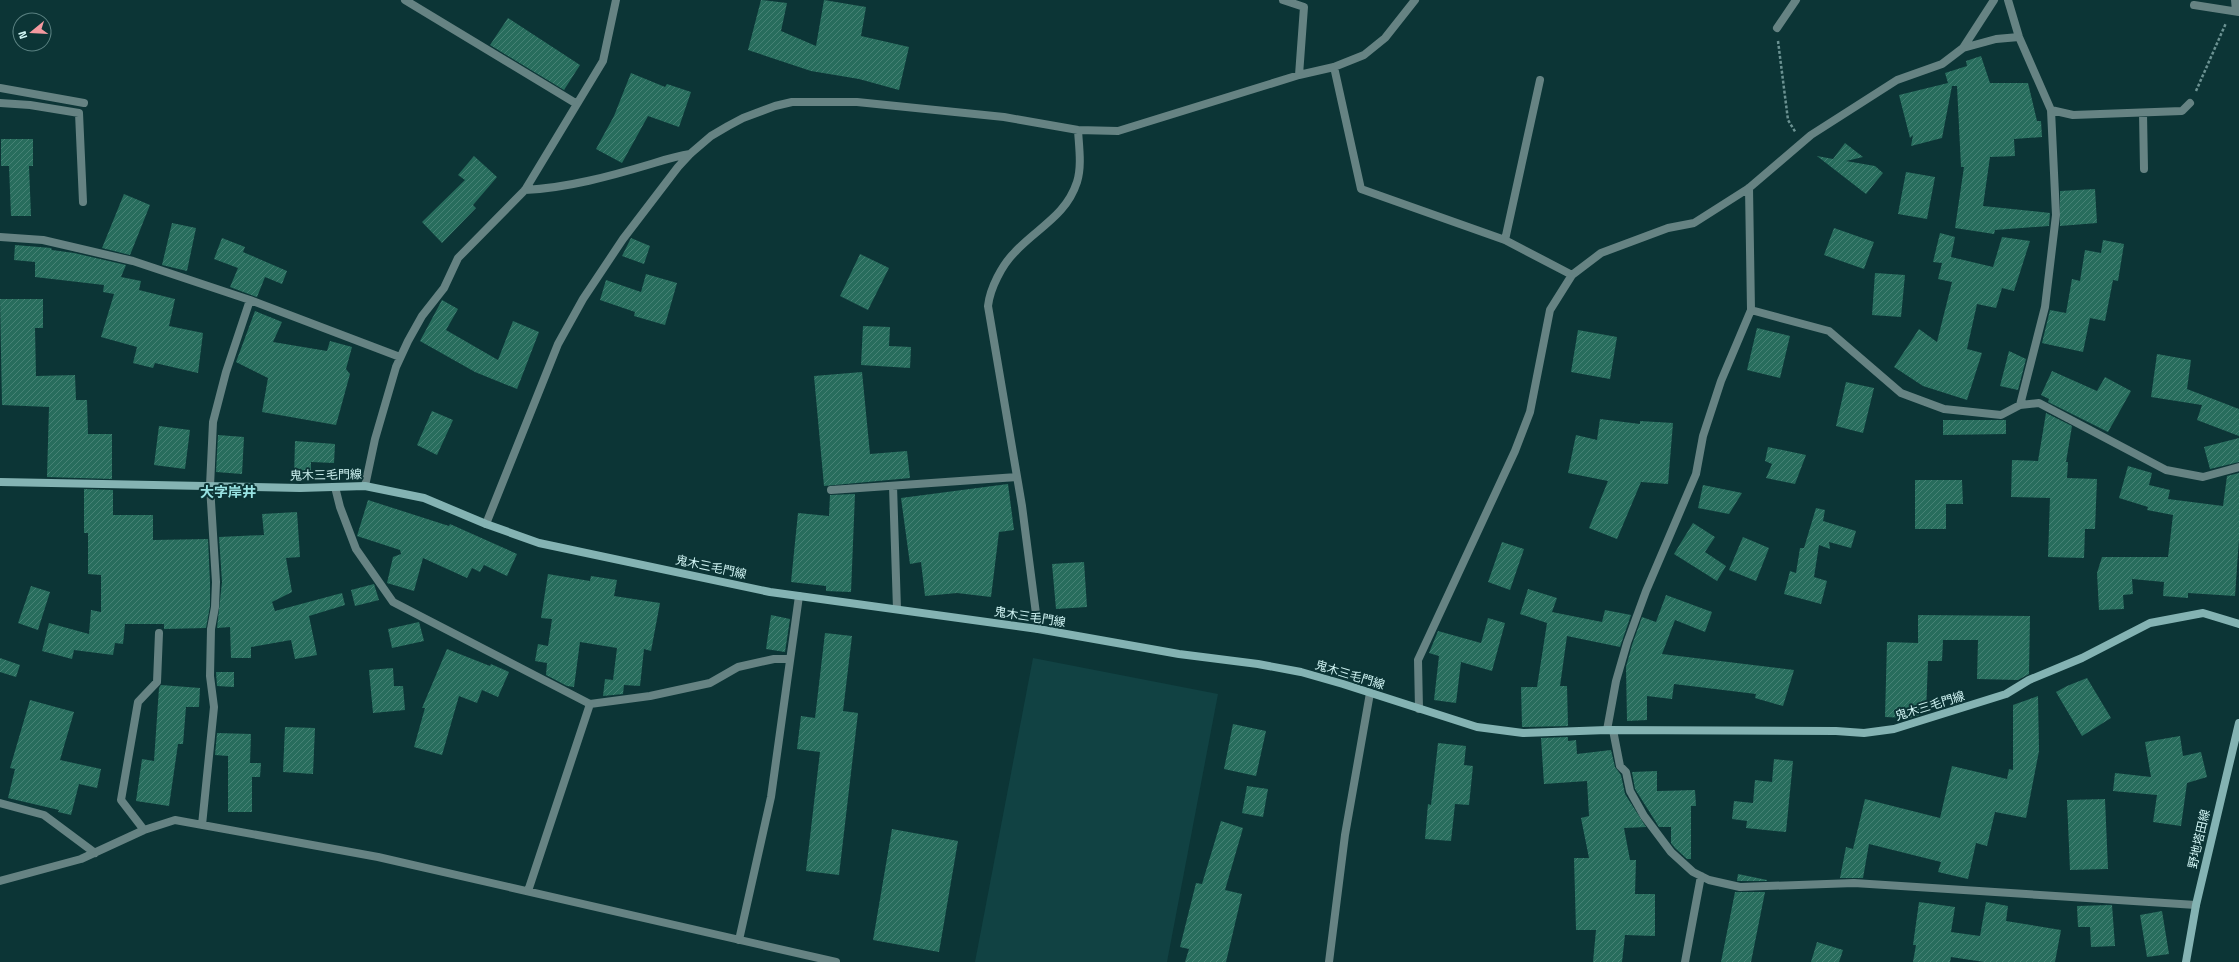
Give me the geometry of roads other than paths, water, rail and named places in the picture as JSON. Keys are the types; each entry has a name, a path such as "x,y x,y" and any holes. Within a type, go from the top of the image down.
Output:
{"main road":[{"name":"鬼木三毛門線","path":"0,482 210,486 365,486 424,498 486,524 539,543 770,592 1038,629 1179,654 1258,664 1301,672 1477,728 1523,733 1610,730 1836,731 1864,733 1894,729 2006,694 2029,680 2082,658 2150,623 2203,613 2239,624"},
{"name":"野地塔田線","path":"2186,962 2196,905 2239,723"}],"street":[{"path":"404,0 577,104"},
{"path":"365,486 375,439 396,366 400,357 422,316 444,288 458,258 525,190 603,61 616,0"},
{"path":"1283,0 1304,7 1299,75"},
{"path":"486,524 558,344 583,299 623,239 690,154 711,136 743,118 792,102 857,102 1004,117 1078,130 1118,131 1299,75 1334,68 1364,55 1385,38 1415,0"},
{"path":"1777,28 1796,0"},
{"path":"1419,709 1418,660 1515,451 1530,412 1550,310 1572,275 1601,254 1668,228 1694,223 1749,188 1804,141 1897,80 1942,64 1963,48 1994,0"},
{"path":"2008,0 2019,37 2051,110 2056,215 2046,307 2020,405"},
{"path":"2194,5 2236,11 2235,0"},
{"path":"1963,48 1996,39 2019,37"},
{"path":"1334,68 1361,188 1505,240 1572,275"},
{"path":"1505,240 1540,80"},
{"path":"0,88 84,103"},
{"path":"0,103 30,105 79,113 83,202"},
{"path":"2051,110 2073,115 2143,113 2182,111 2190,103"},
{"path":"2143,113 2144,169"},
{"path":"1038,629 1017,477 992,328 988,315 990,295 1014,252 1052,222 1072,193 1077,181 1080,167 1078,130"},
{"path":"525,190 550,189 652,164 669,157 690,154"},
{"path":"1749,188 1751,310 1721,381 1703,436 1696,474 1646,591 1627,643 1616,681 1610,730 1620,766 1626,772 1630,791 1644,816 1671,852 1693,872 1709,880 1740,888 1854,883 2196,905"},
{"path":"0,237 43,240 133,261 250,300 400,357"},
{"path":"202,825 214,707 210,676 211,629 215,607 216,582 210,486 213,422 226,372 250,300"},
{"path":"1751,310 1829,331 1901,393 1944,409 2001,415 2020,405 2039,403 2166,470 2203,478 2239,467"},
{"path":"831,490 1017,477"},
{"path":"893,486 897,610"},
{"path":"335,487 340,508 356,549 393,602 590,704 650,696 710,683 738,667 774,658 790,659"},
{"path":"739,940 771,797 799,596"},
{"path":"144,830 121,800 138,702 157,682 159,633"},
{"path":"1329,962 1345,835 1370,693"},
{"path":"528,891 590,704"},
{"path":"0,802 44,815 95,853"},
{"path":"0,881 81,859 144,830 174,820 378,856 836,962"},
{"path":"1685,962 1701,876"}],"district":[{"name":"大字岸井","path":"228,492"}]}
